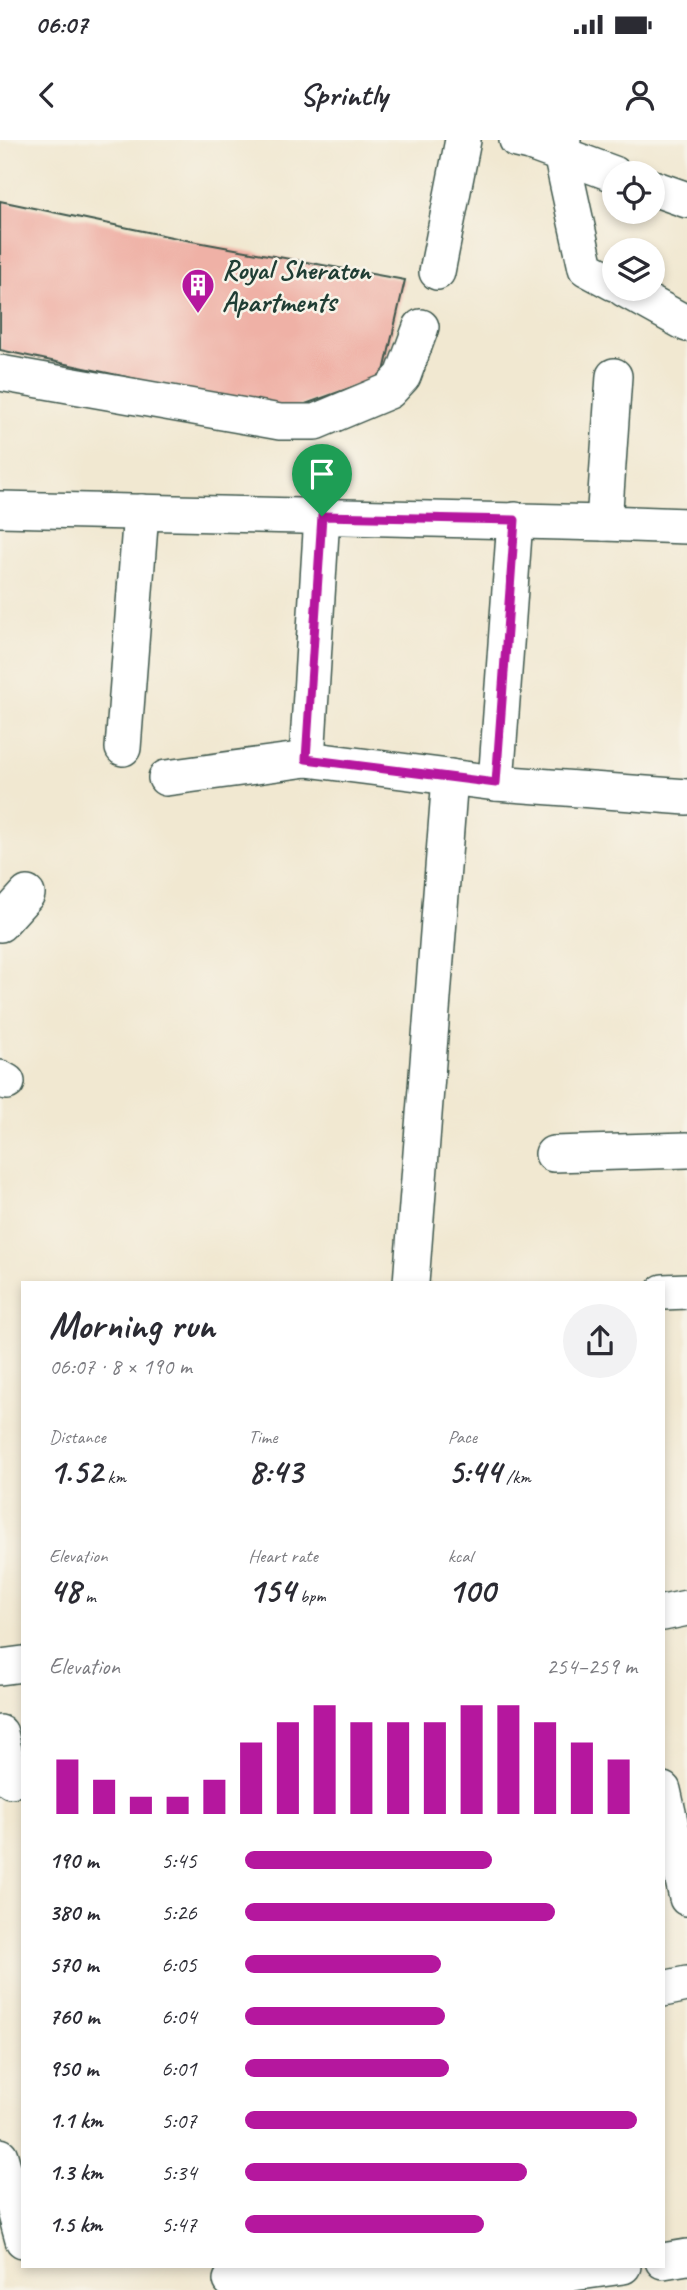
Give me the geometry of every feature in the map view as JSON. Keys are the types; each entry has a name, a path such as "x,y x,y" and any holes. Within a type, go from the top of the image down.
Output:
{"street":[{"path":"437,272 463,140"},
{"path":"517,140 562,147 602,168"},
{"path":"562,147 586,268 602,277"},
{"path":"665,192 687,200"},
{"path":"646,301 687,324"},
{"path":"0,373 280,422 315,422 389,391 403,376 421,327"},
{"path":"604,523 614,376"},
{"path":"0,509 687,526"},
{"path":"123,747 141,512"},
{"path":"306,759 322,516"},
{"path":"496,783 515,520"},
{"path":"166,778 306,759 496,783 687,797"},
{"path":"411,1281 450,777"},
{"path":"0,924 27,894"},
{"path":"553,1154 687,1150"},
{"path":"665,1292 687,1291"},
{"path":"665,1613 687,1608"},
{"path":"0,1667 21,1664"},
{"path":"0,1733 11,1787"},
{"path":"665,1799 687,1898"},
{"path":"665,1989 687,1984"},
{"path":"0,2145 21,2140"},
{"path":"0,2156 21,2232"},
{"path":"665,2261 687,2257"},
{"path":"231,2280 536,2278 608,2268"}],"building":[{"name":"Royal Sheraton Apartments","path":"0,201 186,240 405,280 383,376 286,411 0,350"}],"place":[{"name":"Royal Sheraton Apartments","path":"198,315"}],"route":[{"path":"322,516 515,520 496,783 306,759 322,516"}]}
